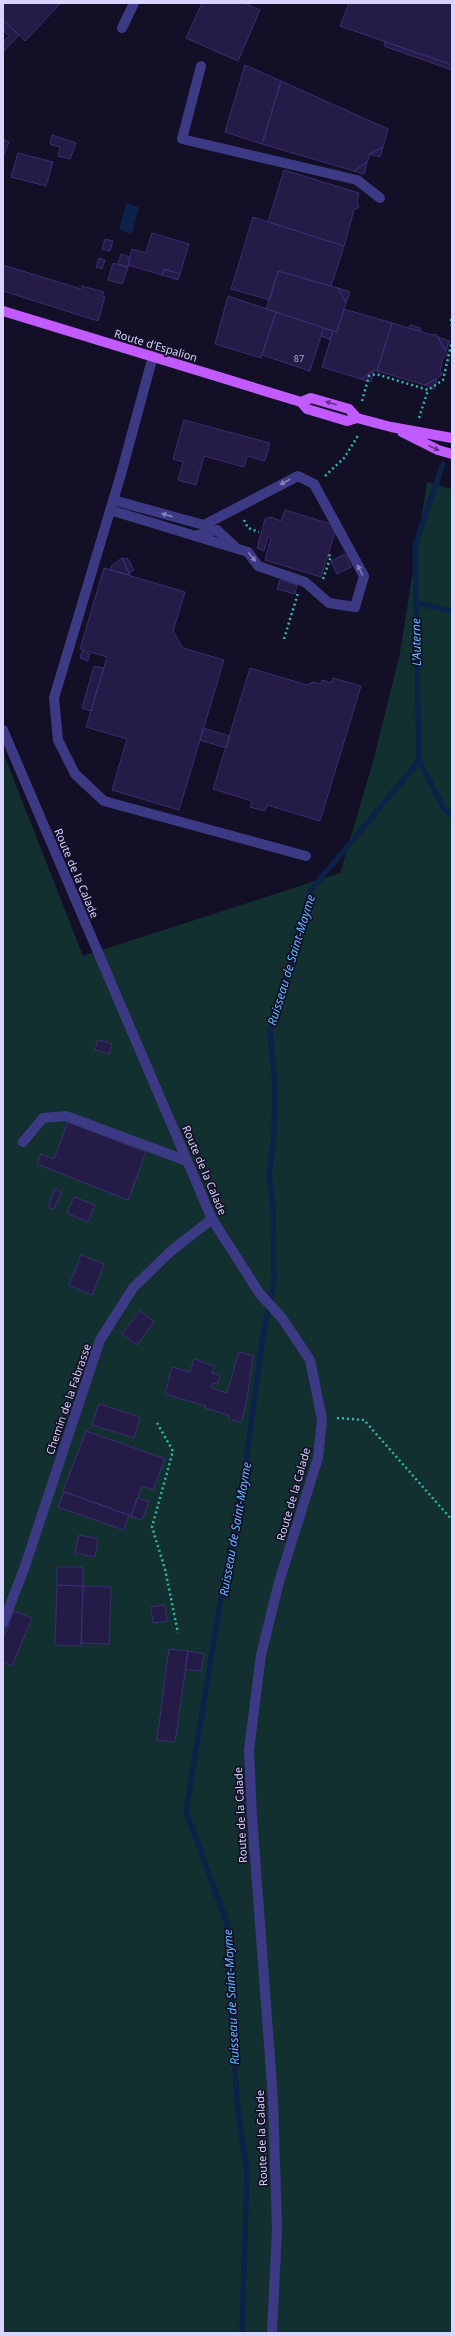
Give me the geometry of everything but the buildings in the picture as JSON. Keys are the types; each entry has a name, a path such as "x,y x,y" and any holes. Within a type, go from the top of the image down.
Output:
{"main road":[{"name":"Route d'Espalion","path":"3,310 301,402 311,398 349,409 361,419 391,427"},
{"path":"391,427 452,438"},
{"path":"391,427 438,450 452,454"}],"street":[{"path":"122,28 134,3"},
{"path":"201,66 182,139 358,180 380,198"},
{"path":"153,356 113,500 54,698 58,740 75,774 104,801 306,856"},
{"path":"110,510 248,552 258,566 305,582 329,603 355,607 364,576 314,484 298,476 204,525 113,500"},
{"name":"Route de la Calade","path":"3,730 212,1220 260,1294 282,1318 310,1360 322,1419 318,1458 280,1582 262,1655 249,1750 255,1863 273,2099 277,2228 272,2333"},
{"path":"23,1142 43,1118 66,1116 187,1161"},
{"name":"Chemin de la Fabrasse","path":"3,1623 24,1569 100,1340 133,1288 171,1251 212,1220"}],"path":[{"path":"451,319 452,326"},
{"path":"419,418 428,390 443,380 452,341"},
{"path":"362,402 369,376 376,374 428,390"},
{"path":"314,484 330,472 344,458 354,443 361,419"},
{"path":"238,507 248,528 259,532"},
{"path":"322,1419 346,1417 364,1420 452,1520"},
{"path":"157,1423 173,1451 152,1527 165,1569 178,1634"}],"green space":[{"path":"427,482 452,489 452,2333 3,2333 3,752 83,956 340,873 373,762 400,653"}],"water":[{"path":"126,203 139,207 132,234 119,230"}],"waterway":[{"name":"L'Auterne","path":"443,464 415,545 419,761 445,810 452,815"},
{"path":"416,603 452,611"},
{"name":"Ruisseau de Saint-Mayme","path":"242,2333 247,2173 237,2103 227,1923 186,1811 218,1616 244,1477 263,1334 274,1282 273,1205 269,1176 274,1135 275,1084 270,1032 311,890 419,761"}]}
